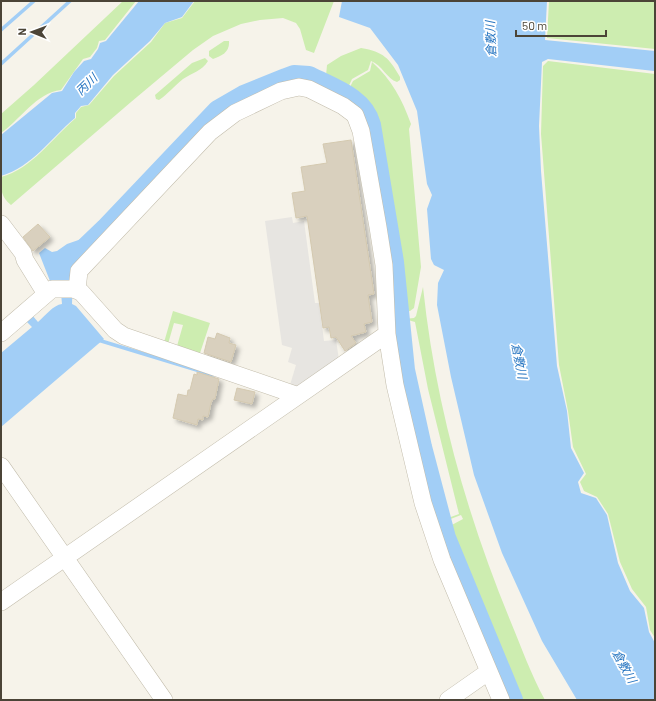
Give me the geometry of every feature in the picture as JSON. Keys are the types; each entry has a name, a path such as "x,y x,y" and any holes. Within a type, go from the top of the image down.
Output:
{"street":[{"path":"1,333 64,290 79,271 214,129 235,113 281,91 299,87 309,89 343,106 355,115 361,131 384,265 387,334 395,385 423,503 442,560 501,700"},
{"path":"1,224 23,253 25,260 64,290 81,292 115,330 124,336 296,395"},
{"path":"1,602 296,395 387,334"},
{"path":"1,466 164,700"},
{"path":"448,700 488,672"}],"green space":[{"path":"123,1 136,1 105,40 99,41 97,48 90,57 83,59 61,90 52,92 36,101 1,133 1,114"},
{"path":"195,1 334,1 314,53 306,50 300,29 296,23 283,18 260,20 241,24 213,36 193,50 11,205 2,193 1,177 22,167 41,152 76,118 76,113 81,107 89,105 114,76 151,42 165,23 182,18"},
{"path":"549,1 655,1 655,49 547,38"},
{"path":"224,41 229,41 227,51 225,53 213,59 209,56 209,51"},
{"path":"361,48 381,54 385,57 396,70 400,80 397,82 393,80 371,61 368,70 352,79 347,90 326,76 327,65 341,56"},
{"path":"205,58 208,61 203,67 197,72 183,79 159,100 156,99 155,95 192,63"},
{"path":"548,61 655,74 655,638 650,630 646,607 632,589 620,562 608,514 597,497 584,491 580,482 586,474 573,447 559,365 541,134 543,66"},
{"path":"372,62 396,90 411,124 409,129 421,267 414,308 410,311 402,312 399,258 377,129 373,116 364,103 348,91 353,81 370,71"},
{"path":"423,287 435,372 454,456 466,498 494,580 531,671 545,700 519,700 463,571 448,527 463,519 461,515 448,520 420,420 410,366 404,319 414,318 416,316","holes":["408,320 415,322 428,389 459,514 448,518 422,420 406,326 406,322"]},
{"path":"173,311 210,323 198,359 163,346","holes":["174,323 183,325 177,346 168,344"]}],"shaded area":[{"path":"292,217 293,223 304,221 315,303 319,303 324,341 336,340 339,360 298,387 290,385 296,365 288,362 292,348 282,345 265,221"}],"water":[{"name":"丙川","path":"139,1 194,1 182,17 165,23 150,41 113,75 88,105 81,106 75,113 75,118 41,151 22,166 1,176 1,135 52,93 62,91 74,72 84,61 91,59 100,43 106,41"},
{"name":"倉敷川","path":"342,1 547,1 545,40 655,51 654,71 548,59 542,62 539,126 541,171 557,366 567,411 571,448 584,473 578,482 581,493 596,498 607,515 618,563 630,591 644,608 649,632 655,643 655,700 577,700 542,641 502,553 474,475 451,377 437,305 438,283 444,270 434,265 431,259 427,209 432,195 427,184 417,111 398,65 370,28 339,17"},
{"path":"99,228 106,236 73,271 72,304 76,306 104,339 1,427 1,353 32,327 26,321 32,315 38,322 52,309 62,304 60,282 50,281 39,253 45,248 52,252 57,251 67,244 90,236"}],"building":[{"path":"351,140 374,294 368,295 372,322 364,324 366,332 351,336 356,343 345,351 336,337 331,338 329,327 323,328 307,216 296,218 292,193 305,191 301,167 327,163 323,144"},
{"path":"38,224 50,237 33,251 23,237"},
{"path":"217,333 230,338 229,343 236,345 231,362 204,353 208,337 215,339"},
{"path":"197,372 219,379 215,399 213,399 211,403 208,417 203,416 203,420 198,419 197,425 173,418 178,394 187,396 194,374 197,375"},
{"path":"237,388 255,392 252,404 234,400"}],"waterway":[{"path":"1,30 34,1"},
{"path":"1,64 70,1"},
{"path":"81,253 106,229 218,111 244,96 294,76 309,77 346,95 361,108 370,125 393,262 404,370 421,447 445,538 512,700"},
{"path":"98,340 213,375"}]}
